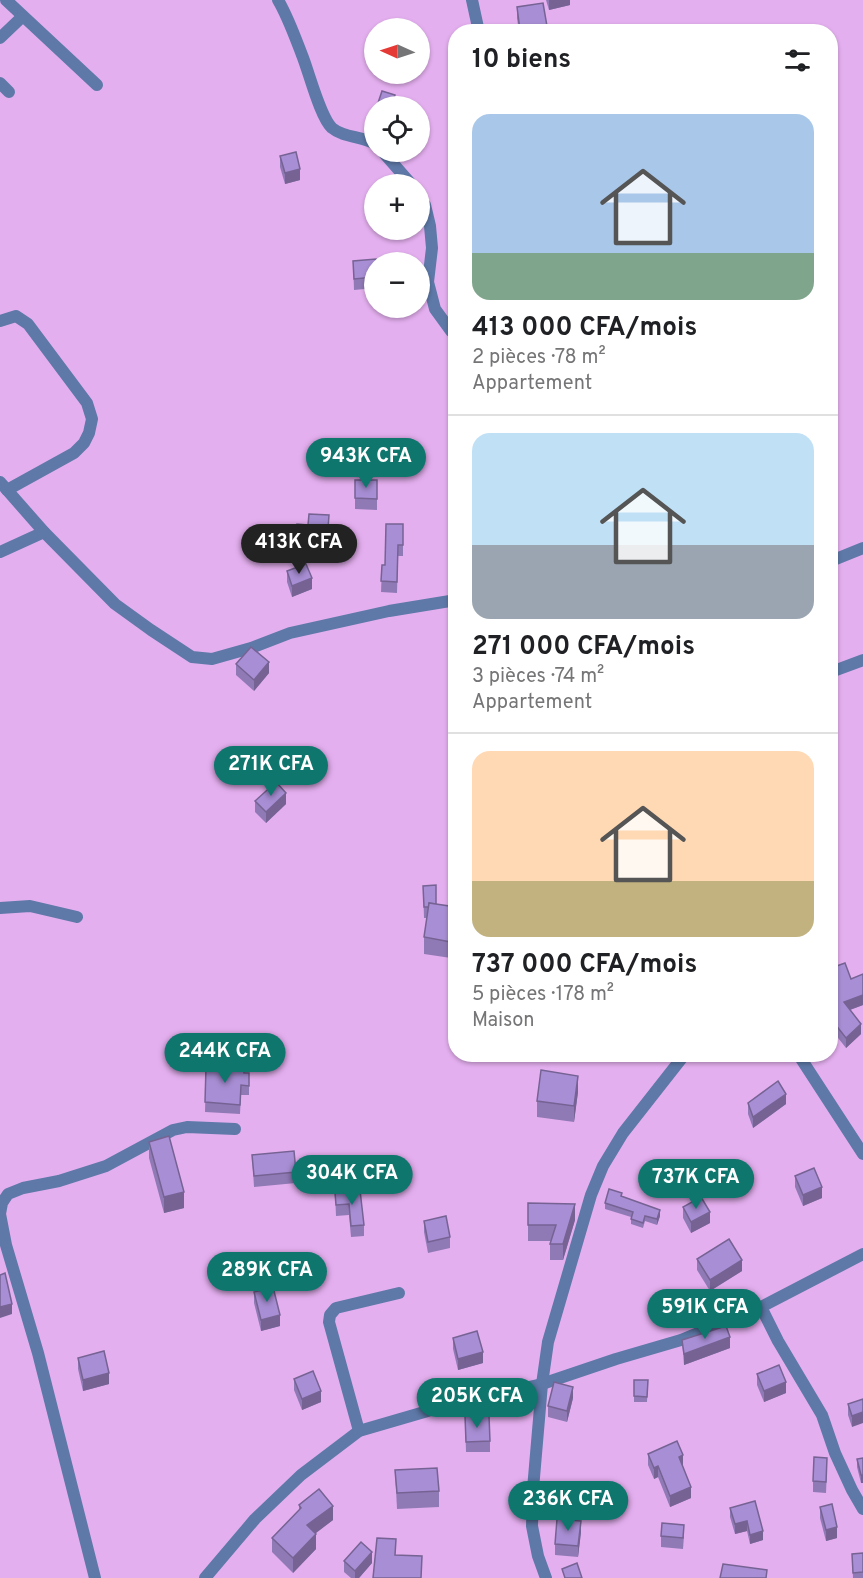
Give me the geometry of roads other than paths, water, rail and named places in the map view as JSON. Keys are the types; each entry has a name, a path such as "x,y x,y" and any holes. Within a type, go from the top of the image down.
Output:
{"street":[{"path":"6,0 97,86"},
{"path":"278,0 284,9 302,54 325,119 333,128 346,135 364,139"},
{"path":"472,0 477,24"},
{"path":"0,38 22,17"},
{"path":"391,162 402,174"},
{"path":"430,226 432,248 428,282 435,309 448,327"},
{"path":"0,321 16,316 28,324 87,403 92,419 84,443 74,453 4,486 44,532 115,604 192,657 212,659 301,631 389,611 448,601"},
{"path":"0,552 44,532"},
{"path":"838,558 863,548"},
{"path":"838,669 863,660"},
{"path":"0,908 30,906 77,917"},
{"path":"546,1578 538,1556 532,1526 542,1384 548,1342 591,1195 603,1166 623,1133 679,1062"},
{"path":"803,1062 863,1154"},
{"path":"95,1578 38,1353 6,1245 0,1214 2,1203 8,1194 23,1188 59,1181 106,1166 173,1130 187,1127 235,1129"},
{"path":"205,1578 255,1519 301,1475 359,1431 438,1408 542,1384 681,1340 761,1307 863,1254"},
{"path":"359,1431 329,1322 330,1315 336,1308 399,1293"},
{"path":"761,1307 778,1341 822,1415 835,1453 863,1509"}]}
